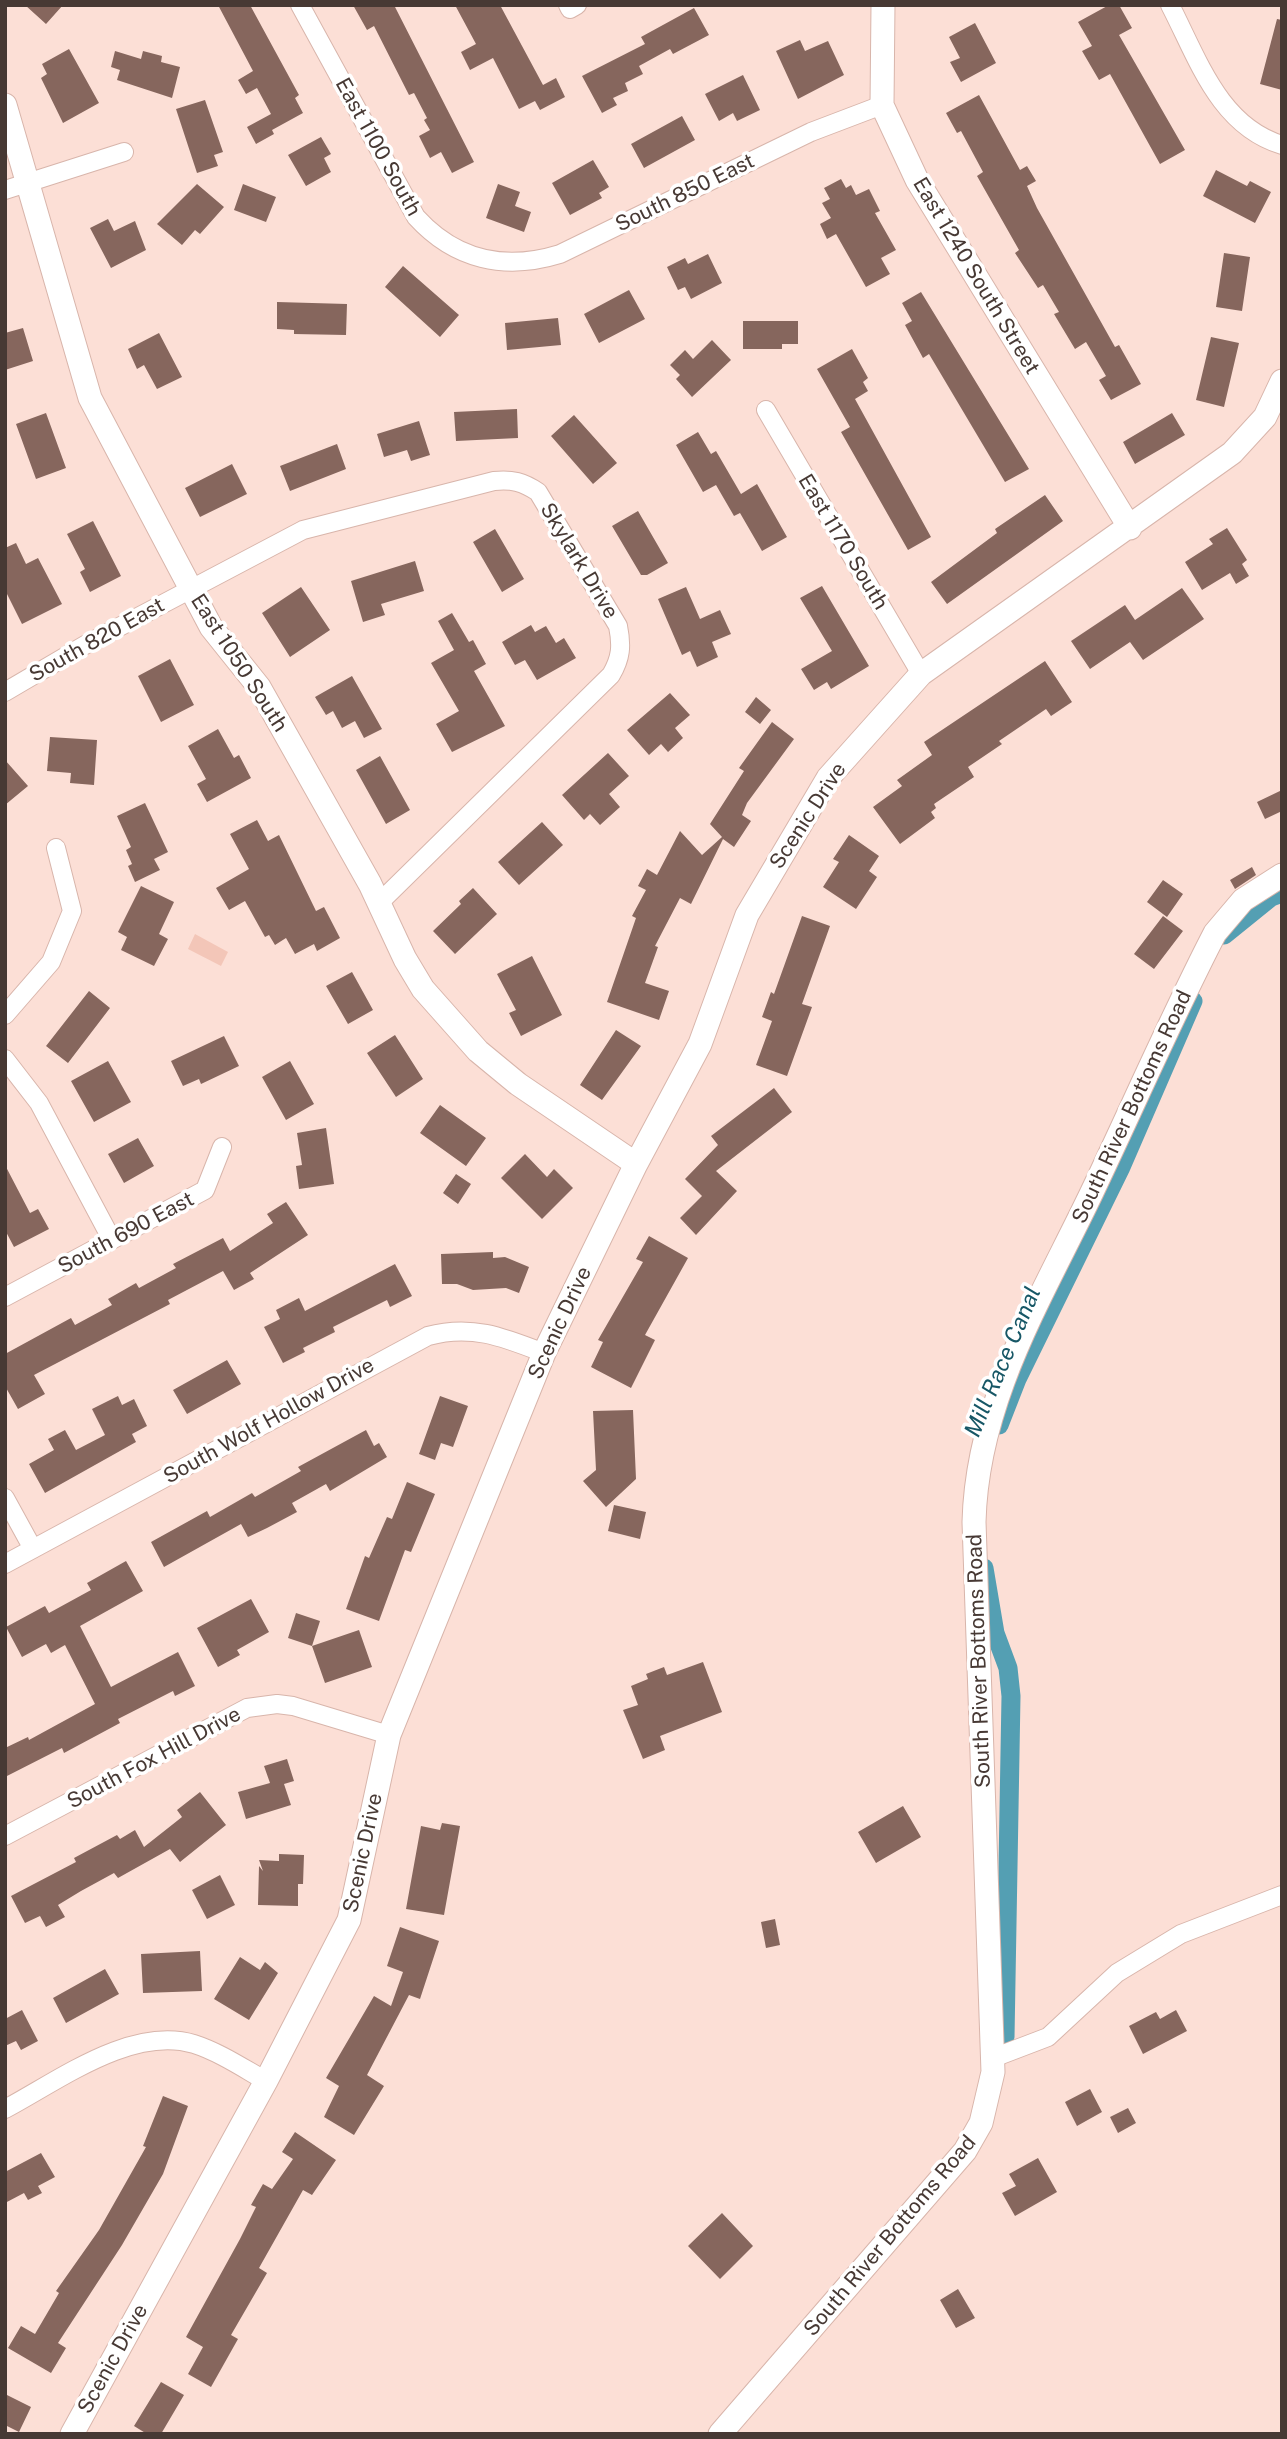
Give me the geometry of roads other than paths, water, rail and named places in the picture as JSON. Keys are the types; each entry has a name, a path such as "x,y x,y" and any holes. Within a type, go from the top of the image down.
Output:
{"street":[{"name":"East 1100 South","path":"300,5 416,217 441,240 485,260"},
{"path":"568,5 570,9 577,5"},
{"name":"East 1240 South Street","path":"883,5 882,105 917,180 1130,528"},
{"path":"1170,5 1230,114 1262,139 1282,145"},
{"name":"East 1050 South","path":"5,104 90,398 211,627 259,687 379,903 405,959 424,989 461,1034 518,1084 636,1164"},
{"name":"South 850 East","path":"485,260 522,263 560,254 811,132 882,105"},
{"path":"5,190 124,152"},
{"name":"Scenic Drive","path":"72,2434 266,2081 349,1920 389,1735 544,1353 636,1164 700,1044 747,915 828,778 921,674 1232,453 1265,417 1282,381"},
{"name":"East 1170 South","path":"766,410 921,674"},
{"name":"Skylark Drive","path":"190,589 303,530 494,481 510,480 525,484 538,492 545,503 618,626 622,647 619,662 611,675 379,903"},
{"name":"South 820 East","path":"6,690 190,589"},
{"path":"5,1015 51,962 72,911 56,848"},
{"name":"South River Bottoms Road","path":"720,2434 965,2151 987,2108 993,2058 974,1522 977,1471 988,1420 1017,1348 1215,933 1243,900 1282,875"},
{"path":"5,1059 39,1103 112,1240"},
{"name":"South 690 East","path":"5,1297 205,1190 222,1147"},
{"name":"South Wolf Hollow Drive","path":"5,1564 428,1336 458,1330 489,1332 544,1353"},
{"path":"5,1498 33,1549"},
{"name":"South Fox Hill Drive","path":"5,1836 247,1708 277,1704 293,1706 389,1735"},
{"path":"993,2058 1048,2037 1117,1973 1181,1934 1282,1895"},
{"path":"5,2109 113,2052 151,2040 192,2043 266,2081"}],"waterway":[{"name":"Mill Race Canal","path":"1224,935 1271,897 1282,893"},
{"name":"Mill Race Canal","path":"999,1425 1017,1379 1121,1167 1193,1001"},
{"name":"Mill Race Canal","path":"984,1568 995,1633 1008,1668 1011,1696 1005,2037"}]}
